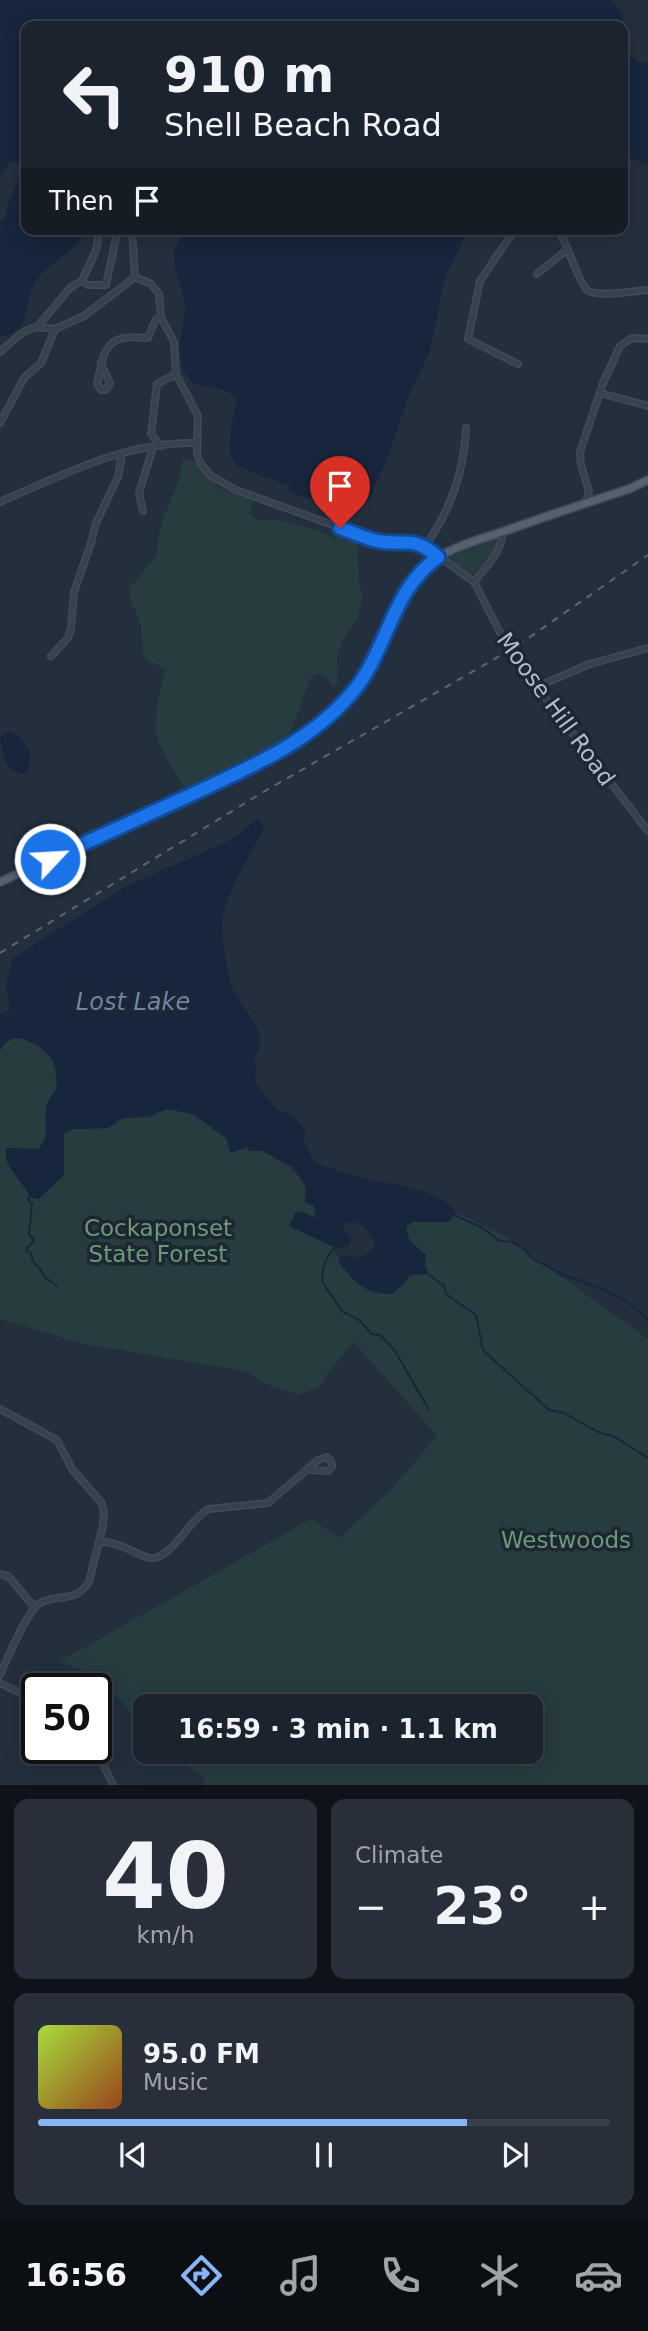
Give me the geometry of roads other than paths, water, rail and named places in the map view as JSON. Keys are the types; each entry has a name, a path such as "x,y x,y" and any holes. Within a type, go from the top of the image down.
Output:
{"main road":[{"path":"0,882 249,768 297,740 335,710 354,690 402,596 419,573 438,557 461,546 648,480"}],"street":[{"path":"37,327 71,287 82,281 96,250 99,235"},
{"path":"107,285 117,235"},
{"path":"132,235 135,276"},
{"path":"511,235 480,281 468,339 518,365"},
{"path":"562,235 580,283 589,292 648,290"},
{"path":"537,274 568,249"},
{"path":"0,352 31,328 55,329 84,316 135,276"},
{"path":"135,276 155,287 159,294 162,317 174,342 176,374 198,416 199,434 196,443 201,464 219,483 377,541 413,542 425,546 458,485 465,457 466,428"},
{"path":"82,281 88,285 107,285 117,289"},
{"path":"101,363 104,353 114,342 127,337 148,338 156,319 162,317"},
{"path":"0,423 24,378 41,363 55,329"},
{"path":"586,503 589,491 580,452 614,354 632,338 648,339"},
{"path":"161,446 151,434 157,384 176,374"},
{"path":"600,393 648,406"},
{"path":"0,502 94,461 153,447 196,443"},
{"path":"143,511 140,484 153,447"},
{"path":"51,656 68,638 74,592 96,523 118,477 122,454"},
{"path":"589,491 598,499"},
{"path":"474,582 497,553 502,531"},
{"name":"Moose Hill Road","path":"425,546 474,582 513,656 648,831"},
{"path":"536,687 590,664 648,648"},
{"path":"0,1409 59,1442 72,1468 103,1504 104,1512 91,1576 82,1591 68,1597 48,1600 34,1607 0,1675"},
{"path":"99,1541 150,1558 158,1557 170,1550 202,1512 268,1503 294,1479 309,1470"},
{"path":"0,1574 8,1576 34,1607"},
{"path":"0,1682 21,1693"},
{"path":"102,1764 114,1785"}],"water":[{"path":"0,0 612,0 622,13 623,21 21,21 21,169 20,165 10,161 0,176"},
{"path":"628,54 640,63 648,62 648,166 628,159"},
{"path":"21,175 21,235 83,235 36,281 18,329 0,337 0,222 5,220 9,201"},
{"path":"185,235 465,235 445,278 430,351 409,396 368,502 351,501 350,495 349,501 335,502 336,494 334,501 330,502 303,497 289,491 289,486 237,466 230,443 236,401 227,391 192,381 183,368 180,342 185,307 174,262 177,244"},
{"path":"11,732 20,737 31,753 25,774 13,770 4,757 0,738"},
{"name":"Lost Lake","path":"258,818 264,829 233,888 222,922 230,981 260,1039 254,1058 257,1064 255,1082 276,1109 294,1116 306,1131 303,1140 314,1162 366,1179 428,1193 449,1205 456,1213 449,1222 412,1222 406,1228 409,1240 426,1255 425,1266 429,1274 409,1275 405,1283 392,1294 374,1292 360,1285 338,1261 343,1255 358,1257 366,1254 373,1247 375,1242 363,1226 345,1223 343,1228 351,1238 349,1245 339,1249 289,1226 296,1212 300,1211 316,1218 314,1206 305,1202 306,1187 294,1168 262,1151 249,1151 248,1147 230,1153 226,1137 192,1114 168,1109 148,1117 123,1118 108,1128 73,1129 64,1133 64,1175 39,1199 32,1198 6,1159 6,1148 38,1149 42,1144 46,1135 47,1106 57,1088 53,1061 42,1049 19,1038 5,1043 0,1051 0,1015 10,1011 6,983 13,958 128,885 220,845 238,835"}],"waterway":[{"path":"30,1195 28,1200 32,1204 29,1234 34,1240 26,1250 31,1253 33,1262 45,1277 57,1286"},
{"path":"454,1215 483,1228 498,1240 512,1242 532,1258 564,1275 625,1300 648,1319"},
{"path":"334,1249 323,1268 322,1282 342,1311 359,1320 372,1334 380,1335 392,1348 429,1409"},
{"path":"429,1274 444,1284 446,1294 476,1315 483,1350 549,1410 564,1413 598,1432 615,1437 648,1458"}],"railway":[{"path":"0,953 260,794 517,646 648,555"}],"park label":[{"name":"Cockaponset State Forest","path":"158,1241"},
{"name":"Westwoods","path":"566,1540"}]}
